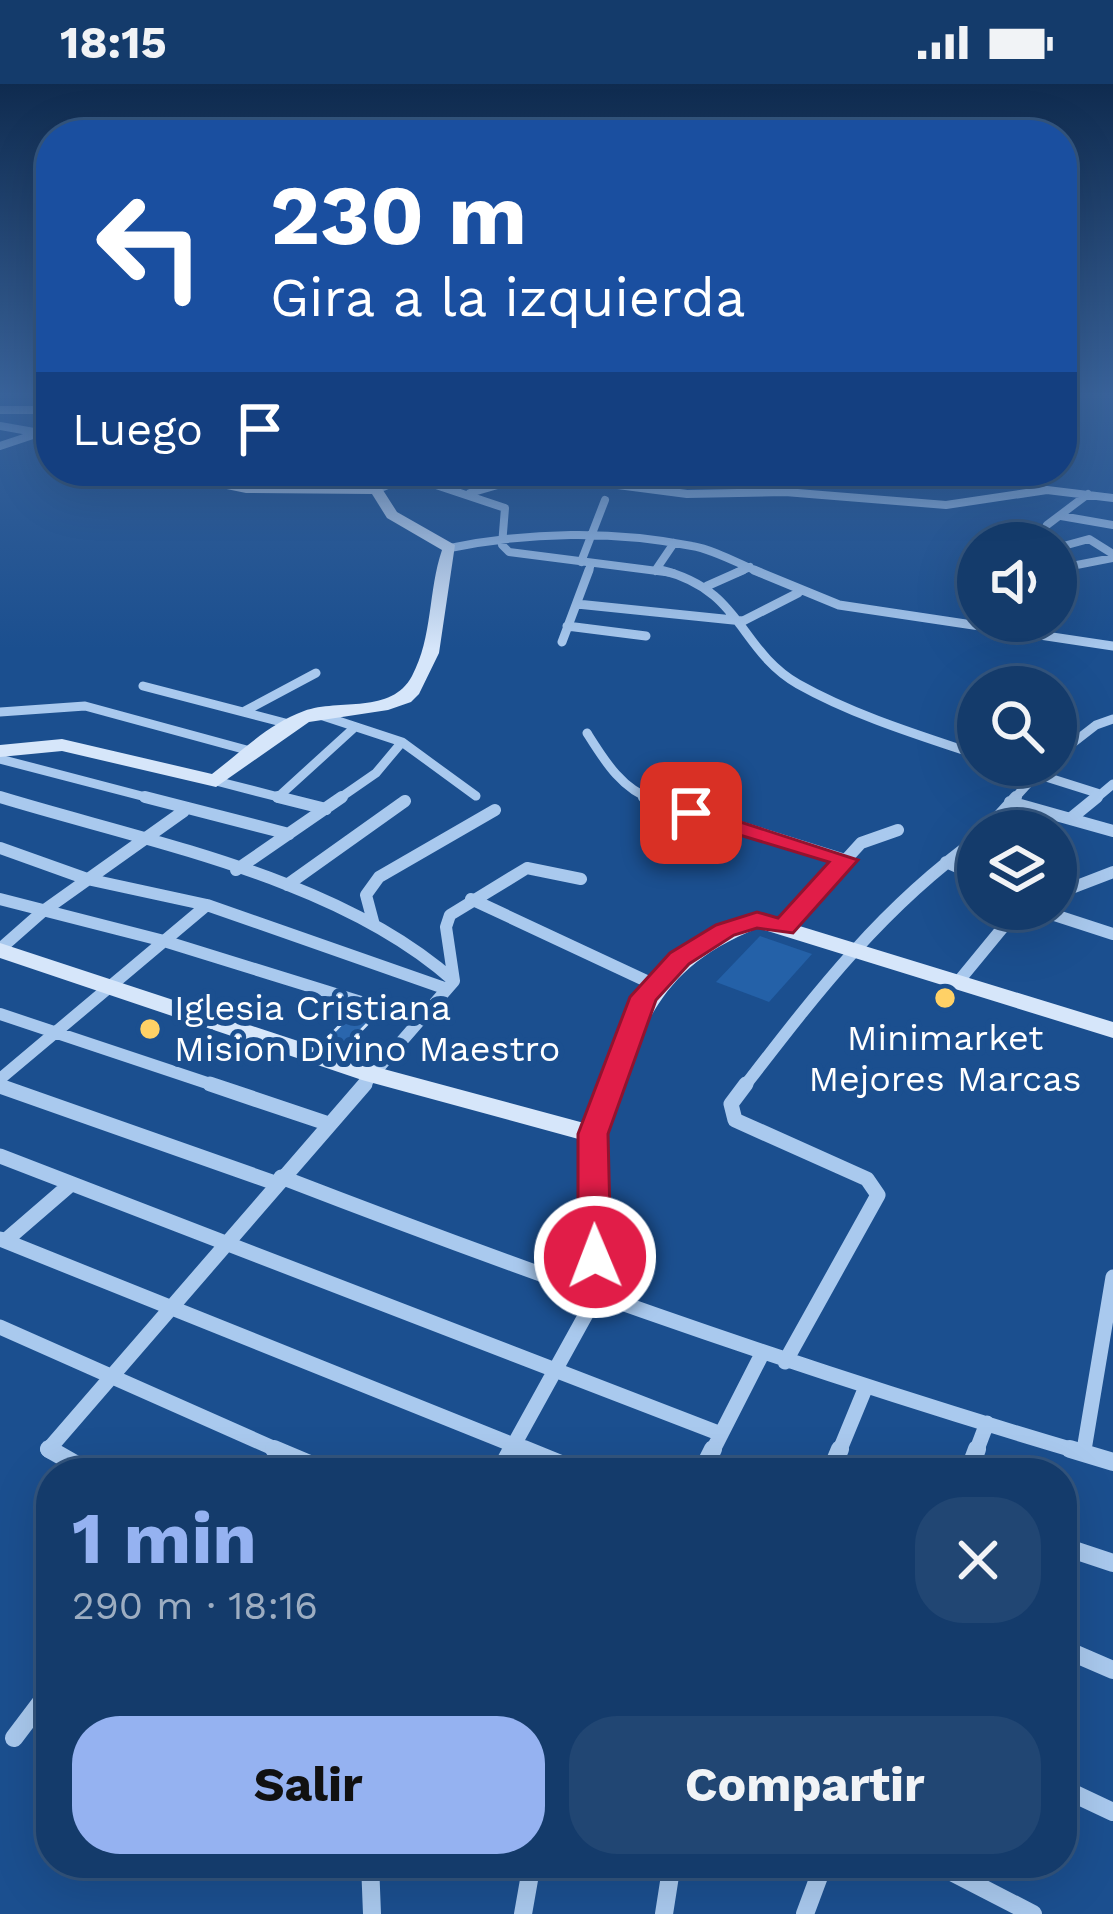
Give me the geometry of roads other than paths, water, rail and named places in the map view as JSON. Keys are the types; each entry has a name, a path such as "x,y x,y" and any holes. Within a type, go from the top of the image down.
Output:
{"street":[{"path":"346,486 386,486"},
{"path":"373,486 392,515 450,548 504,537 587,535 674,544 750,567 798,592 928,621 1035,631 1113,646"},
{"path":"445,486 508,512 502,547 509,552 656,572 707,586 743,621 772,668 802,688 957,747"},
{"path":"469,493 493,486"},
{"path":"603,486 649,492 785,492 936,505 1036,490 1113,498"},
{"path":"1053,522 1088,494"},
{"path":"562,642 577,604 587,535 605,500"},
{"path":"1061,516 1113,525"},
{"path":"1077,542 1089,539 1113,556"},
{"path":"656,572 674,544"},
{"path":"216,781 289,724 315,713 406,698 415,688 442,613 441,573 450,548"},
{"path":"1077,564 1113,556"},
{"path":"707,586 750,567"},
{"path":"577,604 743,621 798,592"},
{"path":"566,626 646,636"},
{"path":"243,712 316,673"},
{"path":"143,686 289,724"},
{"path":"0,712 85,706 254,752"},
{"path":"315,713 402,742 476,796"},
{"path":"1077,740 1113,719"},
{"path":"277,798 355,727"},
{"path":"586,733 607,765 639,795 845,860"},
{"path":"236,870 376,773 402,742"},
{"path":"0,755 62,745 326,809"},
{"path":"0,755 184,811 289,834"},
{"path":"1077,813 1113,784"},
{"path":"1003,810 1024,786"},
{"path":"1074,786 1100,794"},
{"path":"0,797 287,885 417,948 450,985"},
{"path":"287,885 405,801"},
{"path":"1010,802 1038,810"},
{"path":"374,925 366,895 379,877 495,810"},
{"path":"0,950 42,912 184,811"},
{"path":"1077,821 1113,831"},
{"path":"784,928 875,834 898,830"},
{"path":"0,848 87,879 207,905 450,985"},
{"path":"785,1362 878,1195 868,1179 735,1120 730,1104 850,950 957,854"},
{"path":"946,862 957,867"},
{"path":"63,1458 48,1450 105,1378 450,985 446,927 450,915 527,868 581,879"},
{"path":"1077,886 1113,872"},
{"path":"0,899 164,940 418,1020"},
{"path":"471,899 655,985"},
{"path":"207,905 0,1083 596,1298 866,1388 1113,1462"},
{"path":"508,1458 596,1298 593,1134 644,997 680,959 725,930 757,920 1113,1030"},
{"path":"1077,922 1113,934"},
{"path":"958,982 1001,930"},
{"path":"0,950 370,1074 593,1134"},
{"path":"0,1013 326,1124"},
{"path":"0,1156 721,1434"},
{"path":"71,1184 3,1240 546,1458"},
{"path":"1084,1450 1113,1277"},
{"path":"0,1327 105,1378 295,1458"},
{"path":"709,1458 762,1354"},
{"path":"836,1458 866,1388"},
{"path":"974,1458 987,1423"},
{"path":"1077,1551 1113,1563"},
{"path":"1077,1654 1113,1670"},
{"path":"14,1738 36,1713"},
{"path":"1077,1795 1113,1812"},
{"path":"371,1878 372,1914"},
{"path":"523,1914 529,1878"},
{"path":"664,1914 670,1878"},
{"path":"805,1914 818,1878"},
{"path":"963,1878 1033,1914"}],"place":[{"name":"Minimarket Mejores Marcas","path":"945,998"},
{"name":"Iglesia Cristiana Mision Divino Maestro","path":"150,1029"}]}
